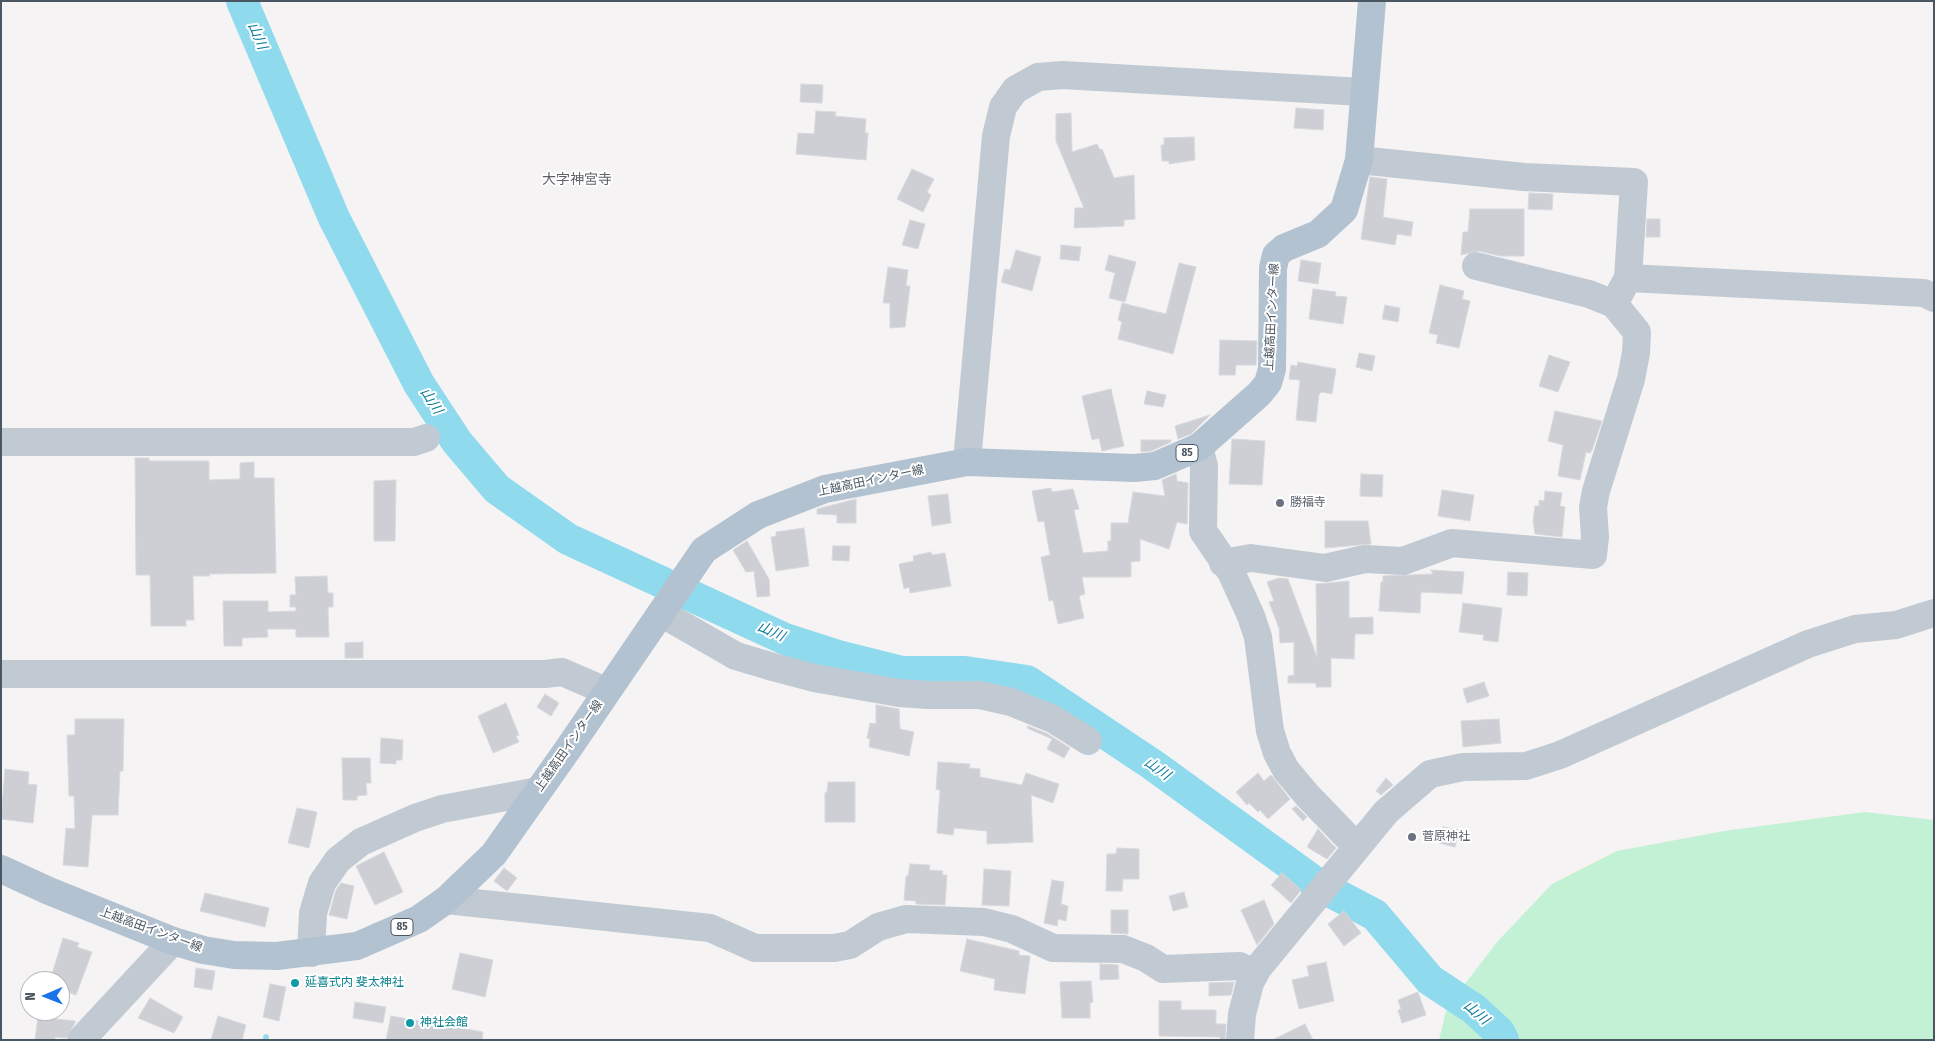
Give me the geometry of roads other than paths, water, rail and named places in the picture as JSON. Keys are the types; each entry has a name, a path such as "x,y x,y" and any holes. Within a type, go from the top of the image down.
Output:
{"main road":[{"name":"上越高田インター線","path":"1,869 173,941 203,950 234,955 277,956 357,946 419,919 446,900 494,854 704,550 758,515 789,501 833,488 967,462 1134,468 1155,466 1199,447 1259,394 1268,383 1272,369 1273,268 1276,255 1284,248 1318,234 1334,222 1344,210 1359,160 1363,92 1372,1"}],"street":[{"path":"967,462 996,136 1003,107 1015,90 1038,77 1062,75 1363,92"},
{"path":"1359,160 1524,177 1634,182 1628,278 1614,304"},
{"path":"1223,562 1251,558 1325,568 1365,559 1403,561 1452,543 1593,555 1596,537 1593,507 1596,491 1631,379 1636,353 1637,332 1614,304 1589,294 1476,266"},
{"path":"1628,278 1924,293 1934,298"},
{"path":"1,442 404,442 426,438"},
{"path":"1199,447 1204,466 1203,531 1240,589 1258,637 1270,731 1278,753 1286,770 1356,846"},
{"path":"664,609 736,656 773,668 814,678 899,693 980,695 1012,702 1053,719 1088,741"},
{"path":"1240,1040 1242,1014 1250,983 1255,974 1340,869 1356,846 1386,812 1430,774 1463,768 1526,766 1560,755 1808,644 1855,629 1896,625 1934,613"},
{"path":"1,674 545,674 562,672 606,691"},
{"path":"311,953 313,913 322,883 338,860 361,842 415,818 442,809 538,791"},
{"path":"446,900 710,928 755,948 834,948 850,945 878,927 906,919 984,922 1012,929 1053,948 1122,949 1146,958 1163,969 1240,966 1255,974"},
{"path":"81,1040 173,941"}],"waterway":[{"name":"山川","path":"242,1 334,218 419,384 457,442 497,489 568,539 785,639 838,656 902,672 965,672 1027,681 1153,765 1320,886 1375,915 1430,980 1474,1009 1499,1032 1503,1040"}],"place":[{"name":"勝福寺","path":"1280,503"},
{"name":"菅原神社","path":"1412,837"},
{"name":"延喜式内 斐太神社","path":"295,983"},
{"name":"神社会館","path":"410,1023"}],"district":[{"name":"大字神宮寺","path":"577,180"}]}
